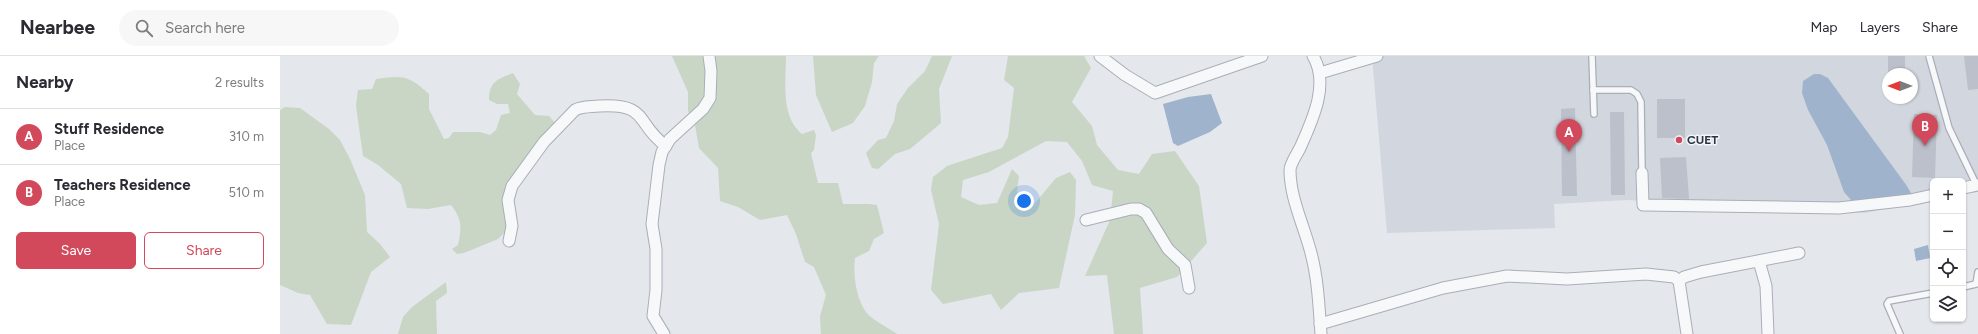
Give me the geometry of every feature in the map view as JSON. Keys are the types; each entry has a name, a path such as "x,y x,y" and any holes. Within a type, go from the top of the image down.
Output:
{"street":[{"path":"664,334 653,316 656,290 656,249 652,224 659,165 662,152 675,134 703,109 710,98 711,71 709,56"},
{"path":"1100,56 1125,75 1155,93 1262,56"},
{"path":"1313,56 1320,72 1318,97 1309,128 1290,169 1299,211 1317,279 1320,329 1443,288 1507,276 1567,279 1646,274 1674,277 1679,281 1687,334"},
{"path":"1320,72 1377,56"},
{"path":"509,241 512,226 508,200 509,193 528,162 544,142 575,110 579,108 604,106 629,108 640,116 657,138 666,146"},
{"path":"1642,173 1643,205 1839,208 1910,200 1930,196"},
{"path":"1966,188 1978,186"},
{"path":"1086,220 1131,209 1139,209 1146,213 1168,249 1185,265 1189,288"},
{"path":"1679,281 1684,277 1701,272 1799,253"},
{"path":"1759,261 1766,286 1768,334"}],"lane":[{"path":"1592,56 1594,114"},
{"path":"1928,56 1949,128 1978,186"},
{"path":"1593,90 1631,90 1637,94 1641,102 1642,173"},
{"path":"1966,286 1976,284 1978,272"},
{"path":"1900,334 1888,309 1887,304 1889,301 1930,294"}],"shaded area":[{"name":"CUET","path":"1372,56 1978,56 1978,191 1966,193 1966,178 1930,178 1930,201 1864,213 1627,200 1554,204 1555,228 1387,233"}],"green space":[{"path":"672,56 786,56 785,87 787,108 795,127 802,134 814,130 816,135 814,150 811,153 818,183 838,183 843,204 877,205 884,233 874,239 869,251 855,258 854,272 856,286 860,300 866,312 876,321 897,334 821,334 820,316 826,295 814,267 805,262 796,234 787,215 760,220 738,207 720,201 718,168 699,148 695,125 688,111 688,92"},
{"path":"813,56 879,56 874,63 872,82 865,106 853,123 832,132 816,95"},
{"path":"932,56 952,56 939,89 941,123 910,149 895,154 878,169 872,168 866,153 878,140 886,138 894,121 897,104 908,88 925,71"},
{"path":"1008,56 1084,56 1091,68 1072,102 1092,126 1097,145 1118,170 1139,174 1152,154 1175,151 1199,186 1207,243 1177,277 1140,288 1143,334 1114,334 1107,275 1085,276 1110,220 1113,191 1092,185 1082,161 1067,142 1046,141 989,172 963,180 961,197 979,205 997,203 1012,169 1019,176 1017,191 1019,208 1030,209 1056,178 1070,172 1076,180 1075,215 1059,288 1019,293 1001,310 991,294 943,304 931,290 939,224 931,190 933,177 947,166 1002,148 1008,137 1014,88 1004,80"},
{"path":"513,73 520,84 517,94 535,115 549,116 555,123 511,187 513,224 498,239 464,253 457,254 452,249 458,245 460,224 459,219 451,205 428,209 407,208 401,184 378,165 363,156 356,106 358,90 372,89 376,79 392,77 405,78 416,83 429,94 429,109 444,139 449,138 453,132 480,132 490,135 496,130 501,115 510,113 508,104 497,104 489,100 489,94 495,82"},
{"path":"285,107 300,108 329,129 340,140 350,159 365,195 367,232 380,244 390,257 371,272 351,325 327,324 310,295 298,293 280,285 280,110"},
{"path":"446,282 447,293 436,301 437,334 398,334 403,317 412,307"}],"water":[{"path":"1814,74 1820,74 1828,78 1912,195 1857,203 1851,200 1844,192 1827,145 1808,110 1802,93 1803,81"},
{"path":"1211,94 1222,123 1210,132 1178,146 1173,143 1163,104 1188,97"},
{"path":"1928,245 1930,258 1916,261 1914,249"}],"building":[{"path":"1888,56 1905,56 1905,68 1888,68"},
{"path":"1964,56 1978,56 1978,89 1968,90"},
{"path":"1657,99 1685,99 1685,138 1657,138"},
{"path":"1575,108 1577,196 1562,196 1561,109"},
{"path":"1610,112 1624,112 1625,195 1611,195"},
{"path":"1914,114 1937,115 1935,178 1912,177"},
{"path":"1686,157 1689,199 1662,198 1660,158"}],"place":[{"name":"CUET","path":"1679,140"},
{"name":"Teachers Residence","path":"1925,146"},
{"name":"Stuff Residence","path":"1569,152"}]}
